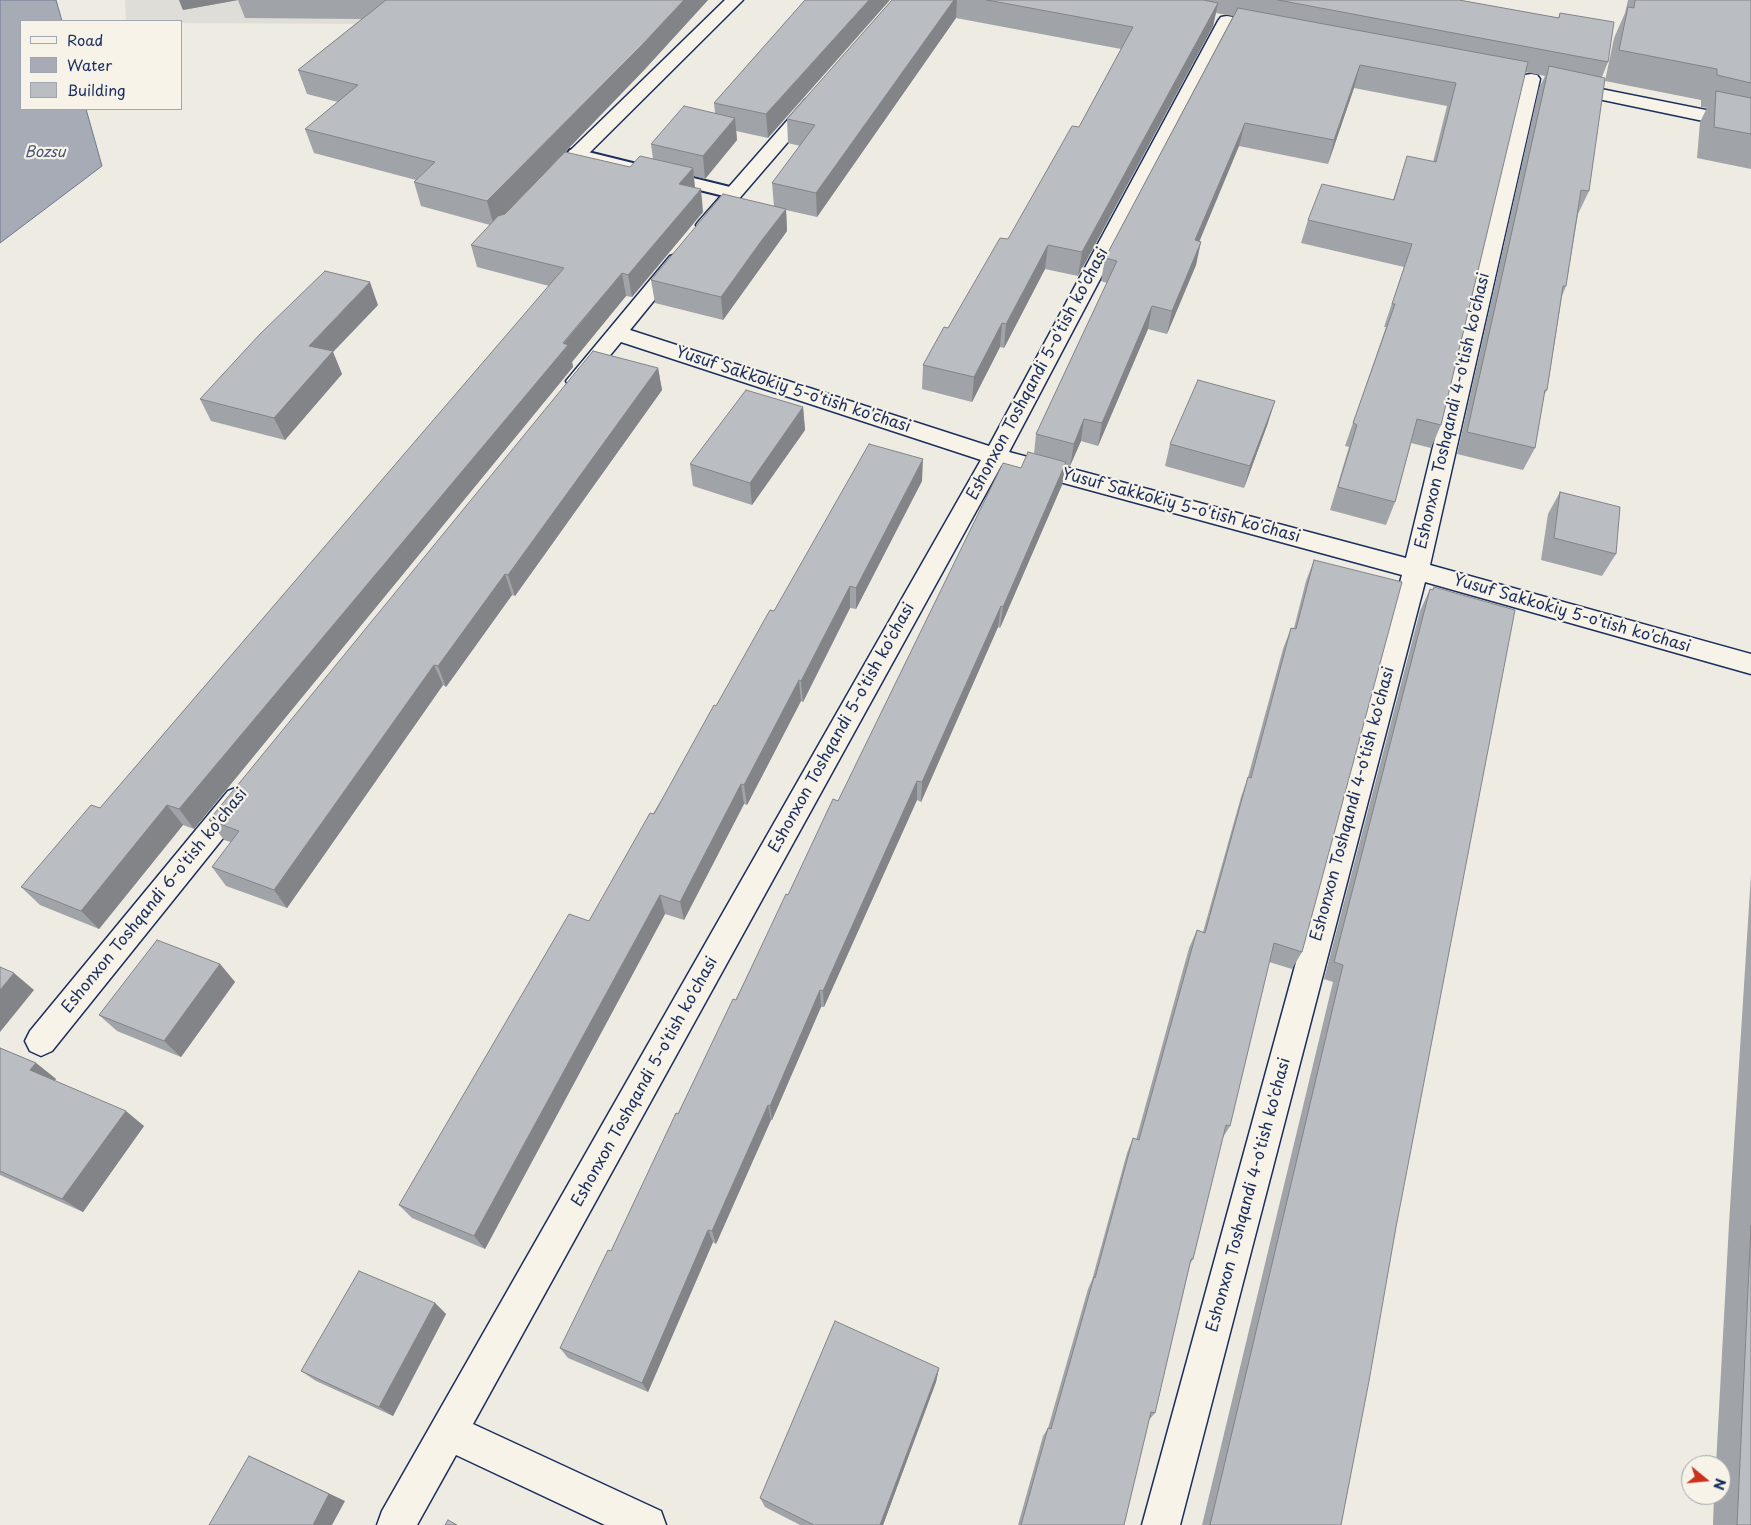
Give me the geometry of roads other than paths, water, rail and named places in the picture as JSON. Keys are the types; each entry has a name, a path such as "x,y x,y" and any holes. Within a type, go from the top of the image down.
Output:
{"street":[{"path":"536,196 576,154 735,0"},
{"name":"Eshonxon Toshqandi 5-o'tish ko'chasi","path":"396,1525 995,456 1227,21"},
{"name":"Eshonxon Toshqandi 4-o'tish ko'chasi","path":"1161,1525 1416,570 1522,77 1751,125"},
{"path":"566,395 732,193 823,89"},
{"name":"Yusuf Sakkokiy 5-o'tish ko'chasi","path":"616,333 995,456 1416,570 1751,664"},
{"name":"Eshonxon Toshqandi 6-o'tish ko'chasi","path":"41,1041 254,780"},
{"path":"449,1432 647,1525"}],"lane":[{"path":"576,154 732,193"}],"water":[{"name":"Bozsu","path":"0,0 56,0 62,20 20,20 20,110 86,110 102,166 0,243"}]}
